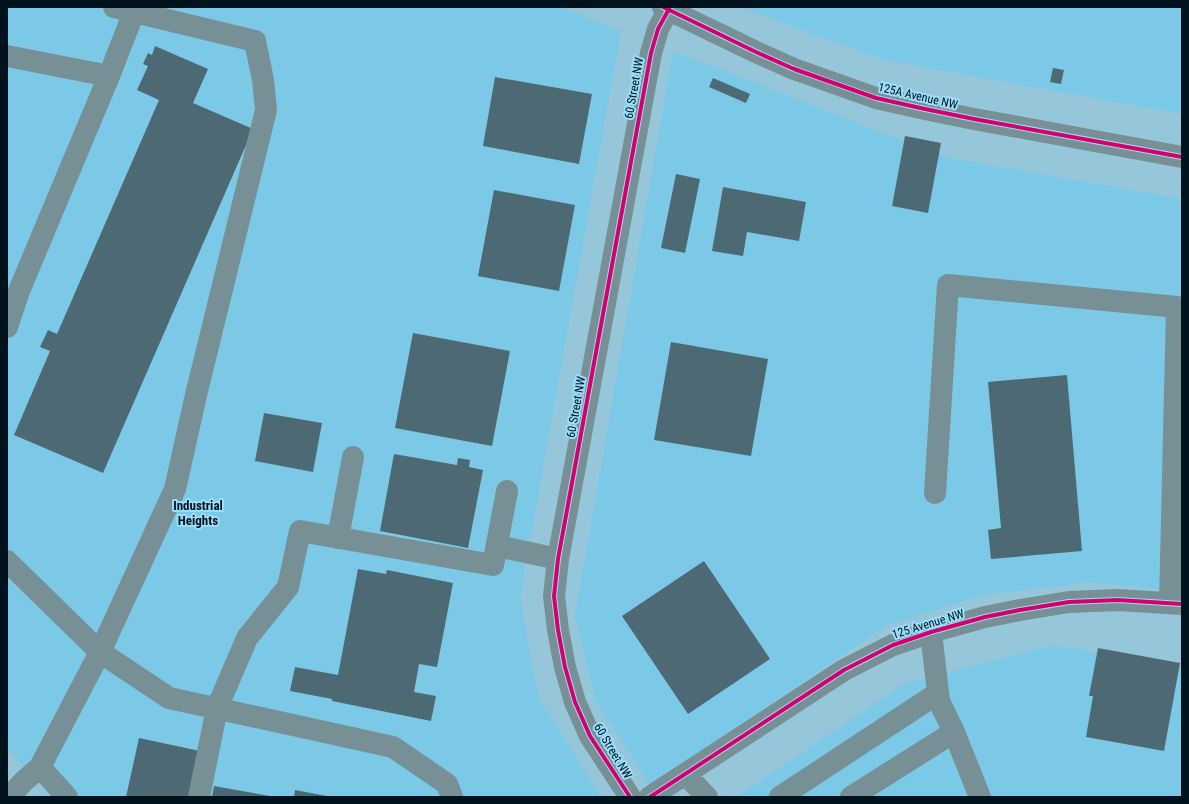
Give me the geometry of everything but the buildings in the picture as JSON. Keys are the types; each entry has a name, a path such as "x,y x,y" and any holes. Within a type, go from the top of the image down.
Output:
{"street":[{"name":"125A Avenue NW","path":"666,8 794,69 876,98 967,118 1182,157"},
{"name":"60 Street NW","path":"630,797 590,736 575,702 565,667 558,630 554,596 558,560 651,53 666,8"},
{"path":"7,327 19,291 109,76 124,9 255,41 263,80 266,110 196,395 175,489 100,652 40,767 9,797"},
{"path":"7,56 109,76"},
{"path":"935,494 948,285 1177,307 1176,603"},
{"path":"338,538 352,457"},
{"path":"199,797 217,708 247,638 288,587 300,531 493,565 507,491"},
{"path":"496,546 558,560"},
{"path":"7,562 100,652 169,698 393,747 448,784 452,797"},
{"name":"125 Avenue NW","path":"650,797 844,670 893,645 931,632 985,617 1069,602 1118,600 1176,603"},
{"path":"931,632 939,701 954,732 980,797"},
{"path":"780,797 938,693"},
{"path":"851,797 954,732"},
{"path":"40,767 67,797"},
{"path":"685,774 707,797"}],"shaded area":[{"path":"7,7 560,7 621,31 520,597 538,697 601,797 51,797 7,747"},
{"path":"740,7 1182,7 1182,114 884,60"},
{"path":"673,51 945,157 1182,199 1182,592 1091,582 982,595 887,625 650,785 595,699 575,616"},
{"path":"1053,645 1182,667 1182,797 736,797 904,684"}],"cycle path":[{"path":"663,7 794,69 876,98 974,119 1182,157"},
{"path":"630,797 590,736 575,702 565,667 558,630 554,596 558,559 651,53 658,29 669,9"},
{"path":"650,797 844,670 893,645 931,632 985,617 1069,602 1118,600 1182,604"}],"district":[{"name":"Industrial Heights","path":"198,512"}]}
